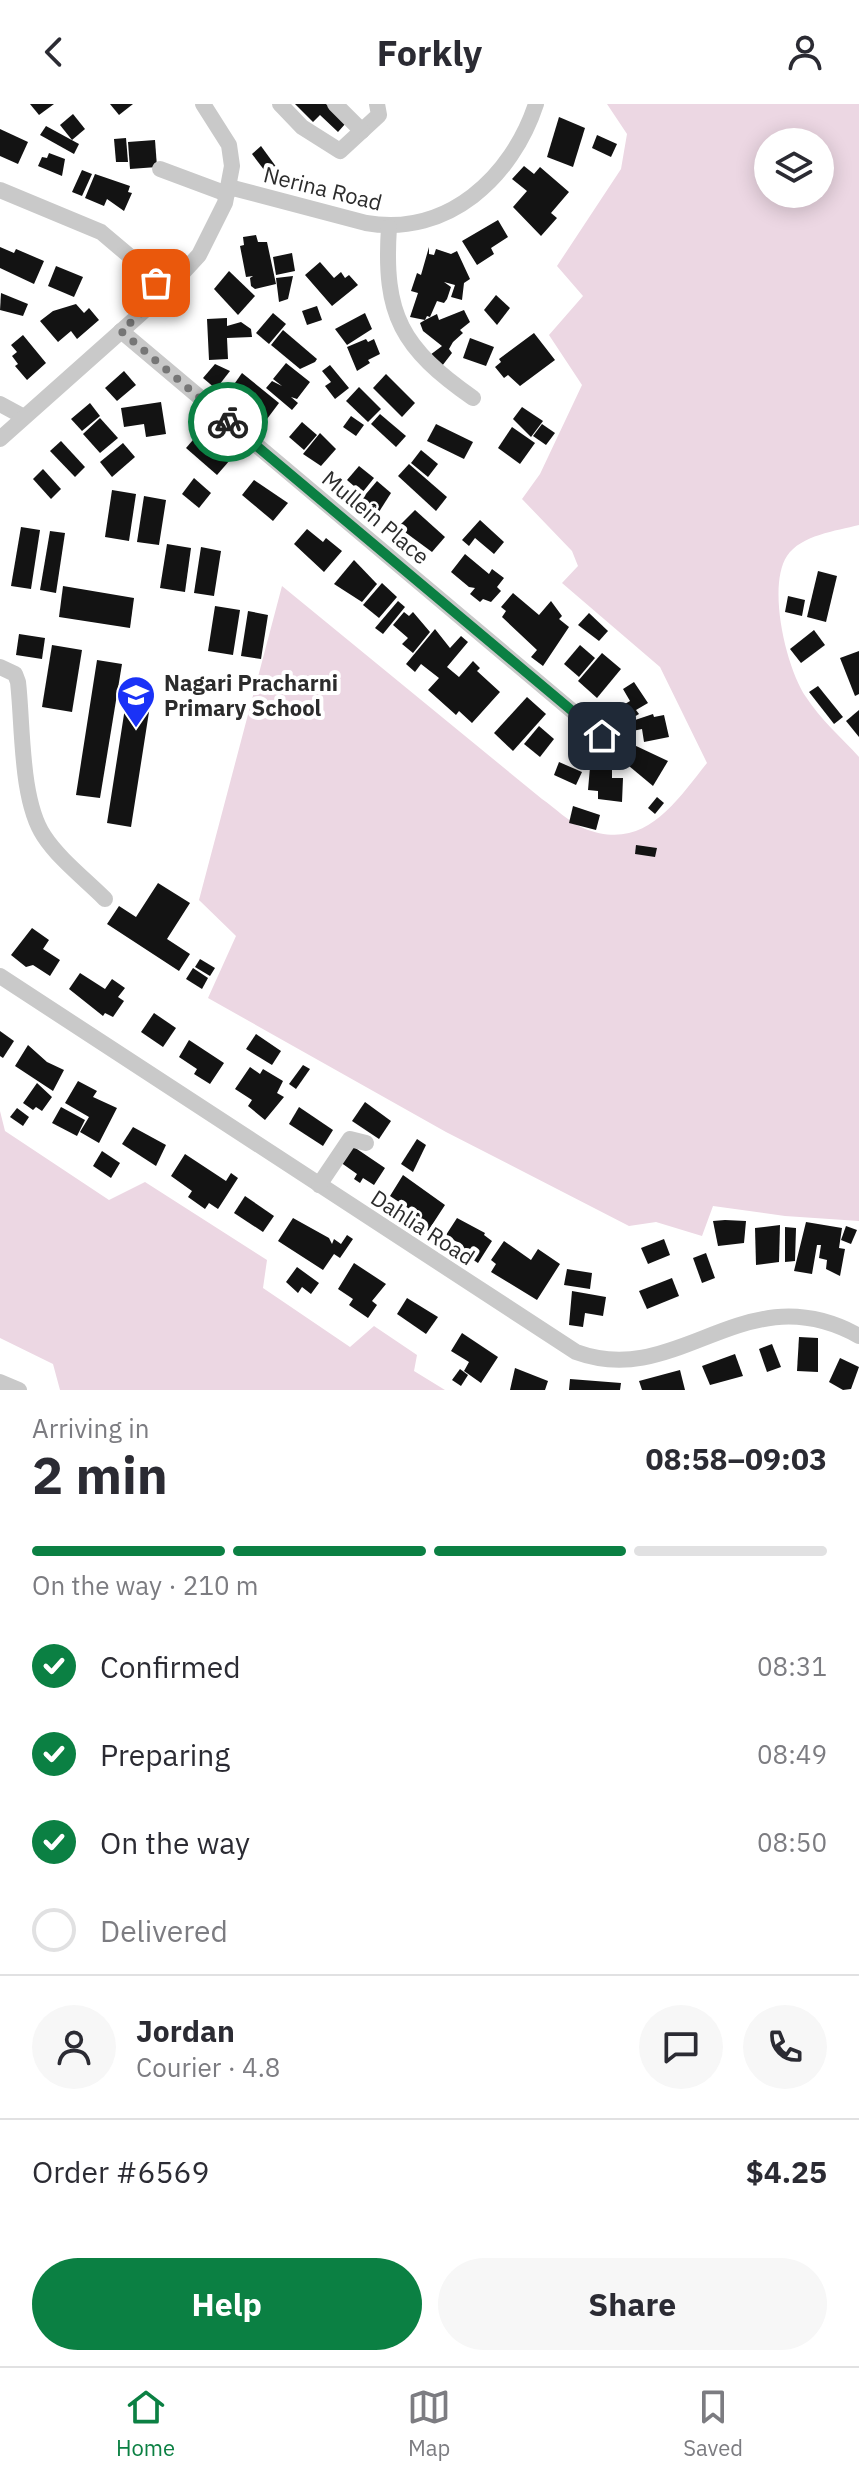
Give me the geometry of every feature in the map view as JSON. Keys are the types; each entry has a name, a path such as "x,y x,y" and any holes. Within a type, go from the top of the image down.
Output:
{"street":[{"name":"Nerina Road","path":"203,104 229,145 228,191 389,227 447,212 483,189 514,156 536,104"},
{"path":"280,104 302,127 336,150 342,150 379,115 377,104"},
{"path":"335,104 362,131"},
{"path":"0,439 164,293 199,255 228,191 160,169"},
{"path":"0,190 101,232 146,270 164,293"},
{"path":"389,227 390,287 404,334 433,370 473,398"},
{"name":"Mullein Place","path":"121,331 602,736"},
{"path":"0,404 24,417"},
{"path":"0,667 15,674 18,682 30,801 37,822 45,838 105,899"},
{"name":"Dahlia Road","path":"0,976 545,1333 595,1359 617,1362 652,1357 739,1325 787,1315 825,1320 859,1336"},
{"path":"319,1185 350,1139 366,1143"},
{"path":"0,1382 19,1390"}],"shaded area":[{"path":"607,104 859,104 859,525 820,535 793,549 781,569 779,606 786,648 799,684 818,713 859,757 859,1221 785,1216 713,1206 702,1236 656,1222 629,1226 446,1132 208,998 236,936 199,900 282,586 542,799 583,828 604,834 623,834 640,829 669,808 707,763 660,667 562,583 578,566 572,551 522,499 540,474 582,385 549,335 583,296 557,266 621,169 627,134"},
{"path":"0,1111 5,1131 109,1200 145,1182 267,1260 263,1288 350,1347 374,1326 417,1355 414,1371 445,1390 60,1390 53,1364 0,1338"}],"building":[{"path":"30,104 54,104 39,115"},
{"path":"110,104 133,104 119,115"},
{"path":"295,104 326,104 346,123 338,132 320,115 313,122"},
{"path":"73,114 85,129 72,140 60,125"},
{"path":"559,117 585,128 573,167 547,157"},
{"path":"46,126 79,144 74,154 40,135"},
{"path":"0,129 28,142 18,164 0,156"},
{"path":"597,135 617,144 611,157 592,148"},
{"path":"126,138 128,162 116,162 114,139"},
{"path":"155,140 157,167 130,169 128,142"},
{"path":"261,146 277,168 268,175 252,154"},
{"path":"49,153 65,159 62,176 38,166 42,157 47,158"},
{"path":"524,166 534,174 540,167 569,192 551,213 557,218 541,236 513,207 527,191 512,179"},
{"path":"82,170 92,174 82,196 72,192"},
{"path":"95,174 130,186 128,192 132,193 124,211 107,199 104,206 85,198"},
{"path":"498,220 508,237 491,248 494,254 477,265 462,241"},
{"path":"256,235 258,242 267,242 276,284 255,289 251,286 250,278 253,276 246,277 240,246 244,245 243,237"},
{"path":"0,247 14,253 16,249 44,261 34,284 0,268"},
{"path":"429,247 429,254 434,255 436,249 451,254 457,251 470,279 464,283 462,300 451,297 455,285 444,282 451,287 447,299 444,303 437,301 430,317 427,316 425,320 410,317 418,293 411,291 417,273 421,275"},
{"path":"292,253 295,271 276,275 273,257"},
{"path":"320,262 334,278 341,272 345,278 349,275 358,285 332,306 305,275"},
{"path":"56,266 83,277 74,297 48,286"},
{"path":"229,271 255,296 238,315 214,289"},
{"path":"293,276 288,299 279,302 276,278"},
{"path":"1,293 28,304 23,316 0,310"},
{"path":"496,295 510,308 497,325 484,310"},
{"path":"76,304 84,313 89,308 99,320 77,339 71,331 58,342 40,321 53,311"},
{"path":"317,306 322,320 307,325 302,311"},
{"path":"464,310 470,322 460,330 463,333 453,342 449,349 452,353 442,366 430,355 442,346 423,331 420,323 437,314 439,320"},
{"path":"273,313 286,324 269,344 256,333"},
{"path":"365,313 372,329 347,345 335,329"},
{"path":"227,318 227,326 241,322 251,329 252,337 227,338 228,359 209,360 207,319"},
{"path":"283,330 317,359 315,362 300,369 271,345"},
{"path":"534,333 555,360 520,386 508,375 504,378 495,367 501,362 499,359"},
{"path":"23,335 46,363 27,380 15,366 18,364 12,356 17,352 11,345"},
{"path":"470,338 494,347 486,366 463,358"},
{"path":"366,339 368,342 374,339 380,354 357,371 347,347"},
{"path":"286,363 310,382 297,399 291,397 298,403 292,410 266,388 272,381 282,386 273,379"},
{"path":"215,364 230,371 216,389 203,378"},
{"path":"330,365 349,388 335,399 325,386 331,382 322,371"},
{"path":"124,371 136,385 117,401 105,388"},
{"path":"242,373 279,403 267,419 230,390"},
{"path":"386,374 415,403 402,417 373,388"},
{"path":"359,387 381,409 368,422 346,401"},
{"path":"161,402 166,434 146,437 144,424 124,427 121,408"},
{"path":"90,403 100,416 82,431 71,419"},
{"path":"522,407 543,421 531,437 513,419"},
{"path":"380,414 406,436 396,447 371,424"},
{"path":"351,416 364,425 356,436 343,427"},
{"path":"100,418 118,438 100,453 83,434"},
{"path":"302,422 317,435 304,450 289,437"},
{"path":"436,424 473,442 464,459 427,441"},
{"path":"542,424 555,433 546,445 533,436"},
{"path":"512,427 535,443 520,464 498,448"},
{"path":"199,433 230,460 217,475 186,448"},
{"path":"320,433 336,449 321,466 303,454"},
{"path":"61,441 85,467 75,477 50,451"},
{"path":"123,443 135,457 112,477 100,462"},
{"path":"421,450 438,464 428,477 411,463"},
{"path":"409,464 447,497 436,511 398,476"},
{"path":"359,466 374,478 362,493 347,480"},
{"path":"43,469 61,489 51,499 33,479"},
{"path":"194,478 211,493 199,508 182,494"},
{"path":"254,480 288,503 273,521 242,495"},
{"path":"377,481 391,493 377,515 360,501"},
{"path":"112,490 136,494 129,541 105,537"},
{"path":"144,496 166,500 159,545 137,542"},
{"path":"415,510 445,537 432,552 398,527"},
{"path":"480,520 504,542 494,554 475,538 469,546 462,540"},
{"path":"21,527 40,530 31,589 11,586"},
{"path":"307,529 323,542 326,538 342,551 324,572 294,544"},
{"path":"50,531 65,533 56,593 40,590"},
{"path":"167,544 191,548 185,592 160,588"},
{"path":"201,547 221,551 214,596 194,593"},
{"path":"465,554 489,574 492,569 504,578 497,587 501,591 491,602 483,599 480,602 470,594 475,588 469,587 451,572"},
{"path":"354,560 377,584 362,602 334,584"},
{"path":"818,571 837,576 826,622 807,617"},
{"path":"382,583 397,597 379,618 363,605"},
{"path":"63,586 134,598 130,628 59,617"},
{"path":"513,593 539,615 551,601 562,616 559,619 569,627 543,666 531,657 537,650 502,617 506,611 501,607"},
{"path":"788,596 805,600 802,616 785,612"},
{"path":"398,601 405,607 383,634 375,628"},
{"path":"215,606 240,610 233,655 208,651"},
{"path":"248,611 268,615 261,659 241,656"},
{"path":"404,612 409,616 413,612 430,632 413,653 402,644 408,638 393,625"},
{"path":"589,613 608,631 599,641 578,625"},
{"path":"435,629 450,648 461,636 468,642 447,667 459,677 473,661 480,668 477,671 500,692 472,723 459,711 456,715 428,690 439,678 421,664 415,672 406,664"},
{"path":"814,630 825,645 801,663 790,649"},
{"path":"19,634 45,638 42,659 16,655"},
{"path":"52,645 82,650 72,712 42,707"},
{"path":"580,645 595,658 579,677 564,664"},
{"path":"859,651 859,694 855,696 840,658"},
{"path":"602,653 621,669 597,698 578,681"},
{"path":"97,660 122,664 100,798 76,795"},
{"path":"634,682 648,703 636,710 639,714 624,723 615,710 630,701 623,689"},
{"path":"818,686 843,717 834,724 809,692"},
{"path":"127,695 151,699 131,827 107,823"},
{"path":"527,697 546,714 513,751 494,733"},
{"path":"859,710 859,737 846,721"},
{"path":"653,714 654,717 664,715 669,737 644,742 642,729 628,732 626,723"},
{"path":"539,726 554,739 540,757 524,744"},
{"path":"634,745 668,761 653,786 623,761"},
{"path":"559,762 582,772 576,785 554,775"},
{"path":"590,767 612,768 612,778 623,778 622,802 598,799 598,791 588,790"},
{"path":"657,797 664,803 655,814 648,808"},
{"path":"573,806 600,815 596,830 569,823"},
{"path":"636,845 657,848 655,857 635,854"},
{"path":"158,883 190,903 167,939 190,954 179,971 107,924 119,906 136,917"},
{"path":"32,928 49,940 43,949 60,960 50,976 33,965 26,967 11,955"},
{"path":"200,959 215,968 210,976 195,967"},
{"path":"193,968 208,978 202,989 186,979"},
{"path":"80,973 105,989 112,979 125,988 118,997 124,1001 113,1017 105,1013 103,1016 69,989"},
{"path":"154,1013 176,1028 163,1047 141,1032"},
{"path":"0,1031 14,1041 3,1058 0,1056"},
{"path":"256,1034 281,1051 272,1065 246,1049"},
{"path":"189,1040 224,1063 210,1084 194,1074 197,1069 179,1057"},
{"path":"28,1045 47,1062 64,1070 53,1091 15,1066"},
{"path":"303,1065 310,1069 296,1089 289,1084"},
{"path":"250,1067 260,1074 263,1069 283,1081 277,1093 284,1097 265,1120 248,1106 252,1100 235,1089"},
{"path":"78,1081 97,1091 93,1097 117,1108 99,1143 80,1132 89,1117 65,1103"},
{"path":"37,1083 52,1097 42,1111 36,1107 33,1110 23,1103"},
{"path":"365,1102 391,1121 379,1139 352,1121"},
{"path":"61,1107 85,1120 77,1136 52,1123"},
{"path":"299,1107 333,1130 323,1146 289,1124"},
{"path":"17,1108 29,1117 23,1126 10,1117"},
{"path":"133,1127 166,1145 156,1166 122,1144"},
{"path":"417,1139 426,1145 413,1172 401,1164"},
{"path":"351,1145 385,1168 374,1185 363,1178 360,1183 354,1179 357,1174 340,1162"},
{"path":"102,1151 120,1163 111,1178 93,1166"},
{"path":"185,1154 226,1181 231,1173 238,1178 218,1209 209,1203 205,1209 188,1197 192,1191 171,1176"},
{"path":"403,1175 445,1205 428,1231 406,1217 411,1210 390,1196"},
{"path":"245,1196 274,1216 263,1232 234,1213"},
{"path":"293,1218 329,1238 332,1244 334,1239 341,1244 347,1235 353,1239 340,1258 334,1254 323,1270 278,1241"},
{"path":"457,1218 485,1233 492,1241 478,1263 460,1251 463,1246 446,1235"},
{"path":"713,1221 746,1221 744,1243 718,1246"},
{"path":"806,1222 842,1228 839,1248 845,1249 840,1276 826,1269 827,1260 819,1258 821,1245 817,1245 812,1274 794,1271"},
{"path":"780,1225 779,1262 756,1265 755,1228"},
{"path":"846,1226 857,1230 851,1244 841,1240"},
{"path":"785,1227 796,1228 795,1261 785,1262"},
{"path":"664,1239 670,1255 648,1264 641,1248"},
{"path":"504,1241 531,1260 538,1249 560,1264 537,1300 491,1272 496,1264 491,1260"},
{"path":"706,1253 715,1278 702,1283 693,1258"},
{"path":"354,1263 386,1284 372,1301 377,1305 368,1318 349,1305 353,1299 338,1289"},
{"path":"297,1267 319,1283 311,1294 302,1287 298,1293 286,1282"},
{"path":"567,1269 592,1273 590,1289 564,1285"},
{"path":"672,1278 679,1296 647,1309 639,1291"},
{"path":"572,1291 606,1297 603,1316 585,1313 583,1327 569,1325"},
{"path":"407,1298 438,1317 426,1334 397,1314"},
{"path":"462,1333 498,1357 481,1383 464,1371 469,1362 451,1351"},
{"path":"799,1337 818,1338 818,1372 797,1371"},
{"path":"772,1344 781,1367 767,1372 759,1349"},
{"path":"735,1354 743,1376 710,1385 702,1366"},
{"path":"840,1358 859,1367 851,1389 843,1390 829,1382"},
{"path":"515,1368 548,1381 545,1390 510,1390"},
{"path":"460,1369 468,1375 461,1386 452,1380"},
{"path":"680,1370 685,1390 642,1390 639,1381"},
{"path":"570,1379 621,1383 620,1390 569,1390"}],"way so far":[{"path":"156,283 164,293 121,331 228,422"}],"place":[{"name":"Nagari Pracharni Primary School","path":"136,729"}],"route":[{"path":"228,422 602,736"}]}
